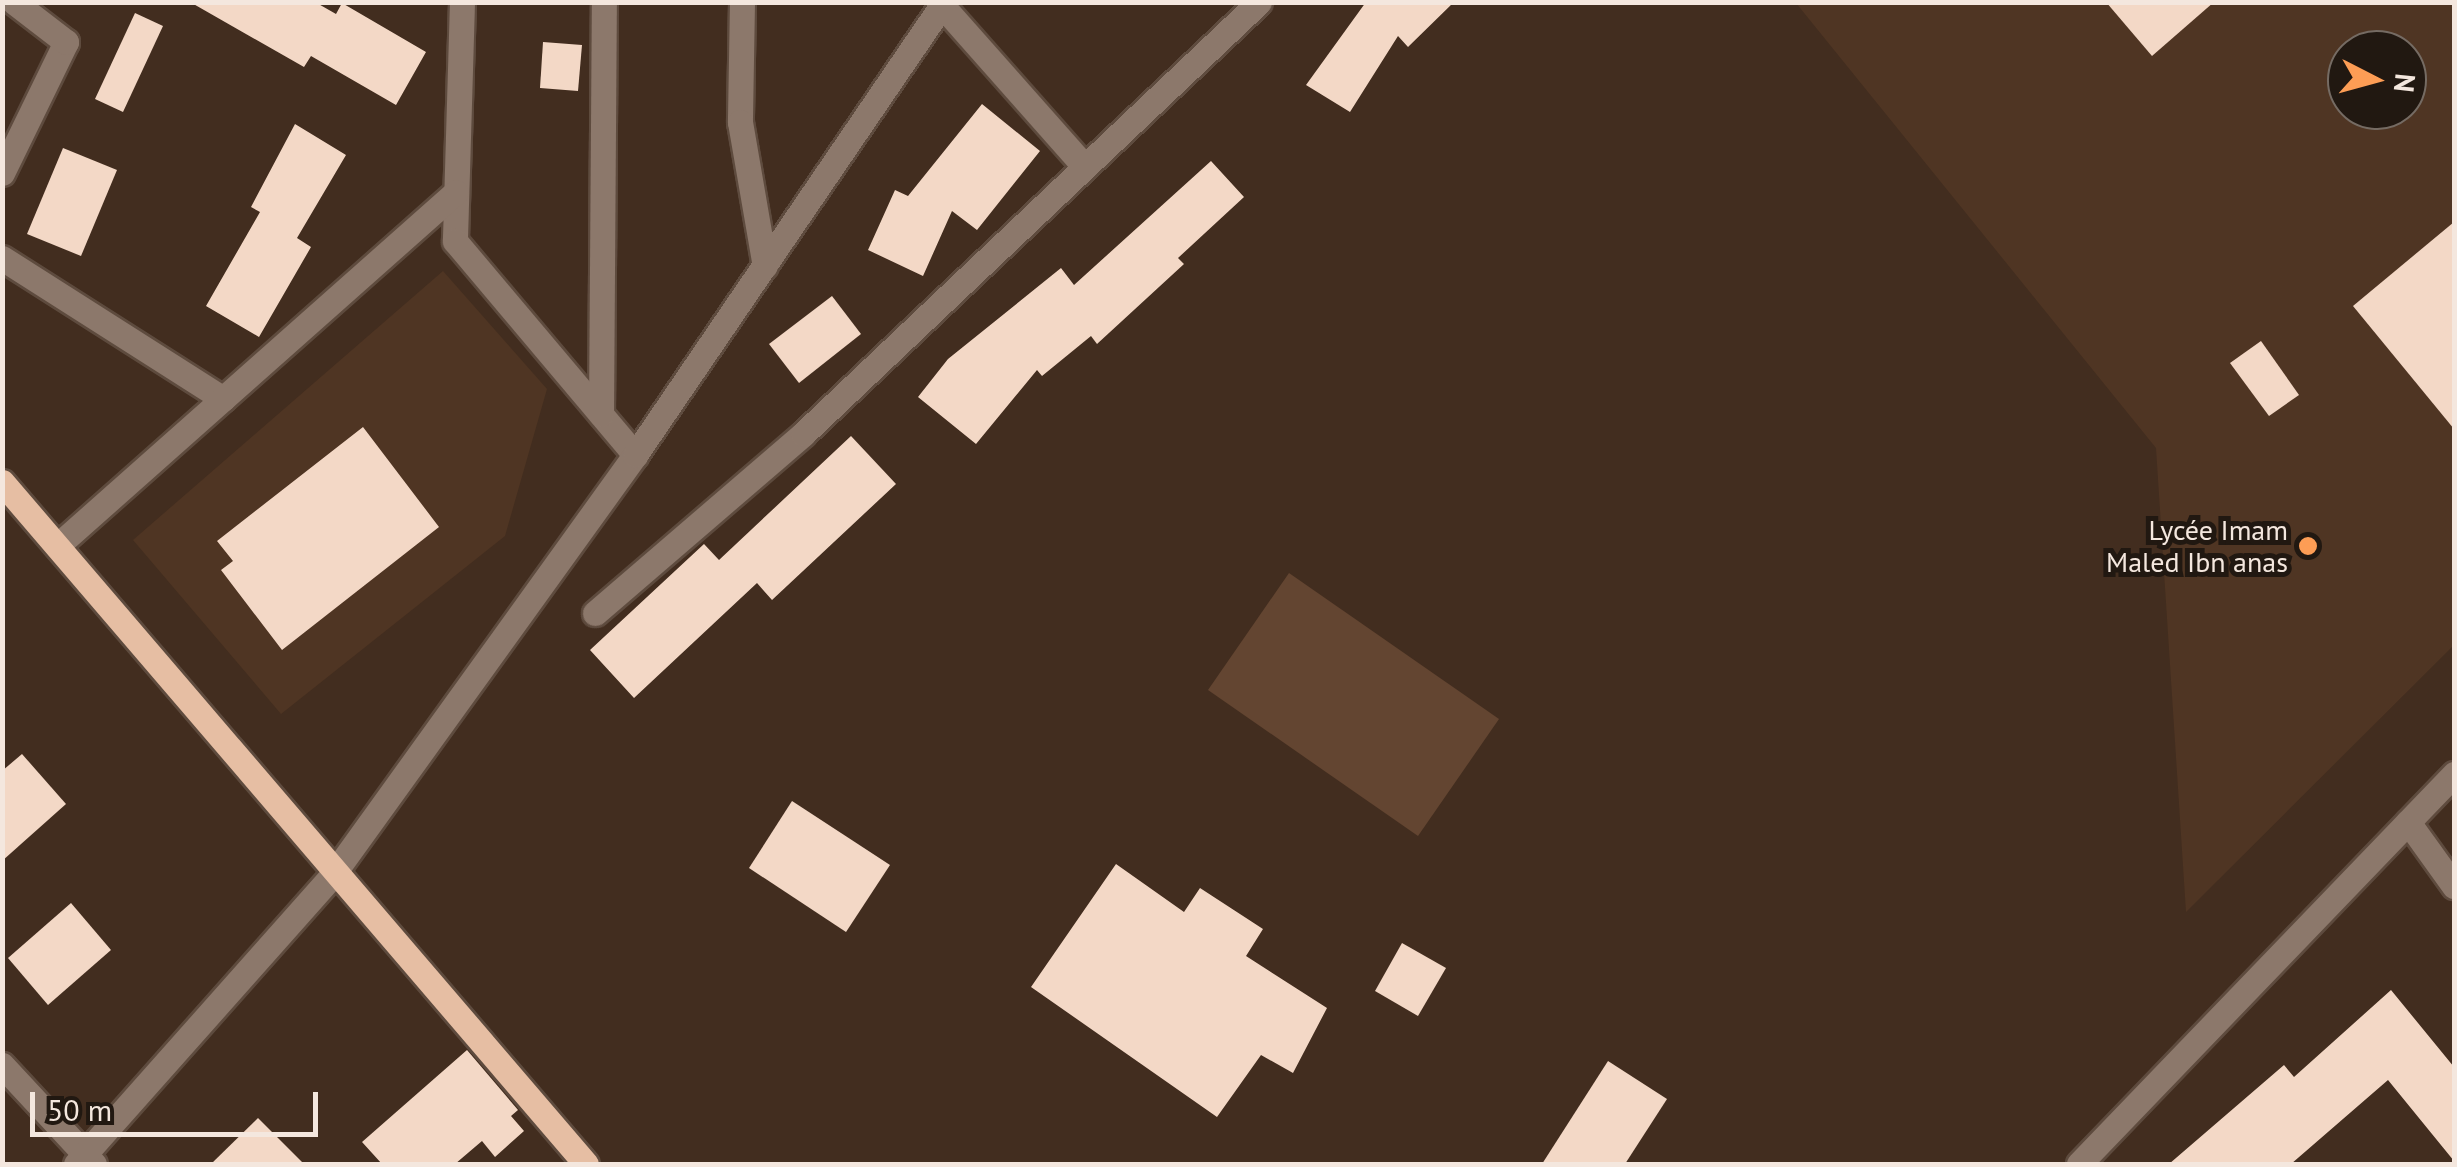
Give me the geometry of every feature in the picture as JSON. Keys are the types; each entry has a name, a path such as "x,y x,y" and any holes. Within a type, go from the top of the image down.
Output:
{"main road":[{"path":"2,482 586,1164"}],"street":[{"path":"2,173 66,42 14,2"},
{"path":"462,2 455,241 636,455"},
{"path":"600,414 604,2"},
{"path":"742,2 740,122 765,266"},
{"path":"595,613 804,434 1259,2"},
{"path":"2,1066 85,1161 334,873 636,455 941,5 1085,167"},
{"path":"57,546 456,192"},
{"path":"2,258 223,400"},
{"path":"2079,1164 2454,774"},
{"path":"2408,822 2454,886"}],"shaded area":[{"name":"Lycée Imam Maled Ibn anas","path":"1796,3 2454,3 2454,645 2186,912 2156,448"},
{"path":"443,271 547,389 505,536 281,714 133,540"},
{"path":"1289,573 1499,719 1418,836 1208,690"}],"building":[{"path":"190,2 315,2 336,14 342,3 426,52 396,105 311,56 304,67"},
{"path":"1366,2 1454,2 1408,47 1398,36 1350,112 1306,85"},
{"path":"2106,2 2214,2 2152,56"},
{"path":"135,13 163,26 123,112 95,99"},
{"path":"543,42 582,45 578,91 540,88"},
{"path":"982,104 1040,151 977,230 952,211 923,276 868,250 895,190 908,196"},
{"path":"295,124 346,155 297,238 311,247 259,337 206,306 260,212 251,207"},
{"path":"63,148 117,170 81,256 27,234"},
{"path":"1211,161 1244,197 1178,258 1184,264 1097,344 1091,336 1042,376 1037,370 976,444 918,397 948,359 1061,268 1074,285"},
{"path":"2454,222 2454,429 2353,306"},
{"path":"832,296 861,334 799,383 769,344"},
{"path":"2261,341 2299,395 2269,416 2230,363"},
{"path":"363,427 439,527 282,650 221,570 233,561 217,541"},
{"path":"851,436 896,484 772,600 757,583 634,698 590,650 704,544 719,560"},
{"path":"22,754 66,804 2,861 2,771"},
{"path":"792,801 890,865 846,932 749,868"},
{"path":"1116,864 1184,912 1200,888 1263,929 1246,956 1327,1008 1293,1073 1261,1055 1217,1117 1031,987"},
{"path":"71,903 111,950 48,1005 8,958"},
{"path":"1402,943 1446,968 1418,1016 1375,991"},
{"path":"2391,990 2454,1067 2454,1161 2388,1080 2291,1164 2169,1164 2284,1065 2294,1077"},
{"path":"467,1050 518,1110 511,1116 524,1131 495,1157 482,1141 455,1164 382,1164 362,1142"},
{"path":"1608,1061 1667,1099 1625,1164 1542,1164"},
{"path":"258,1118 304,1164 211,1164"}],"place":[{"name":"Lycée Imam Maled Ibn anas","path":"2308,546"}]}
